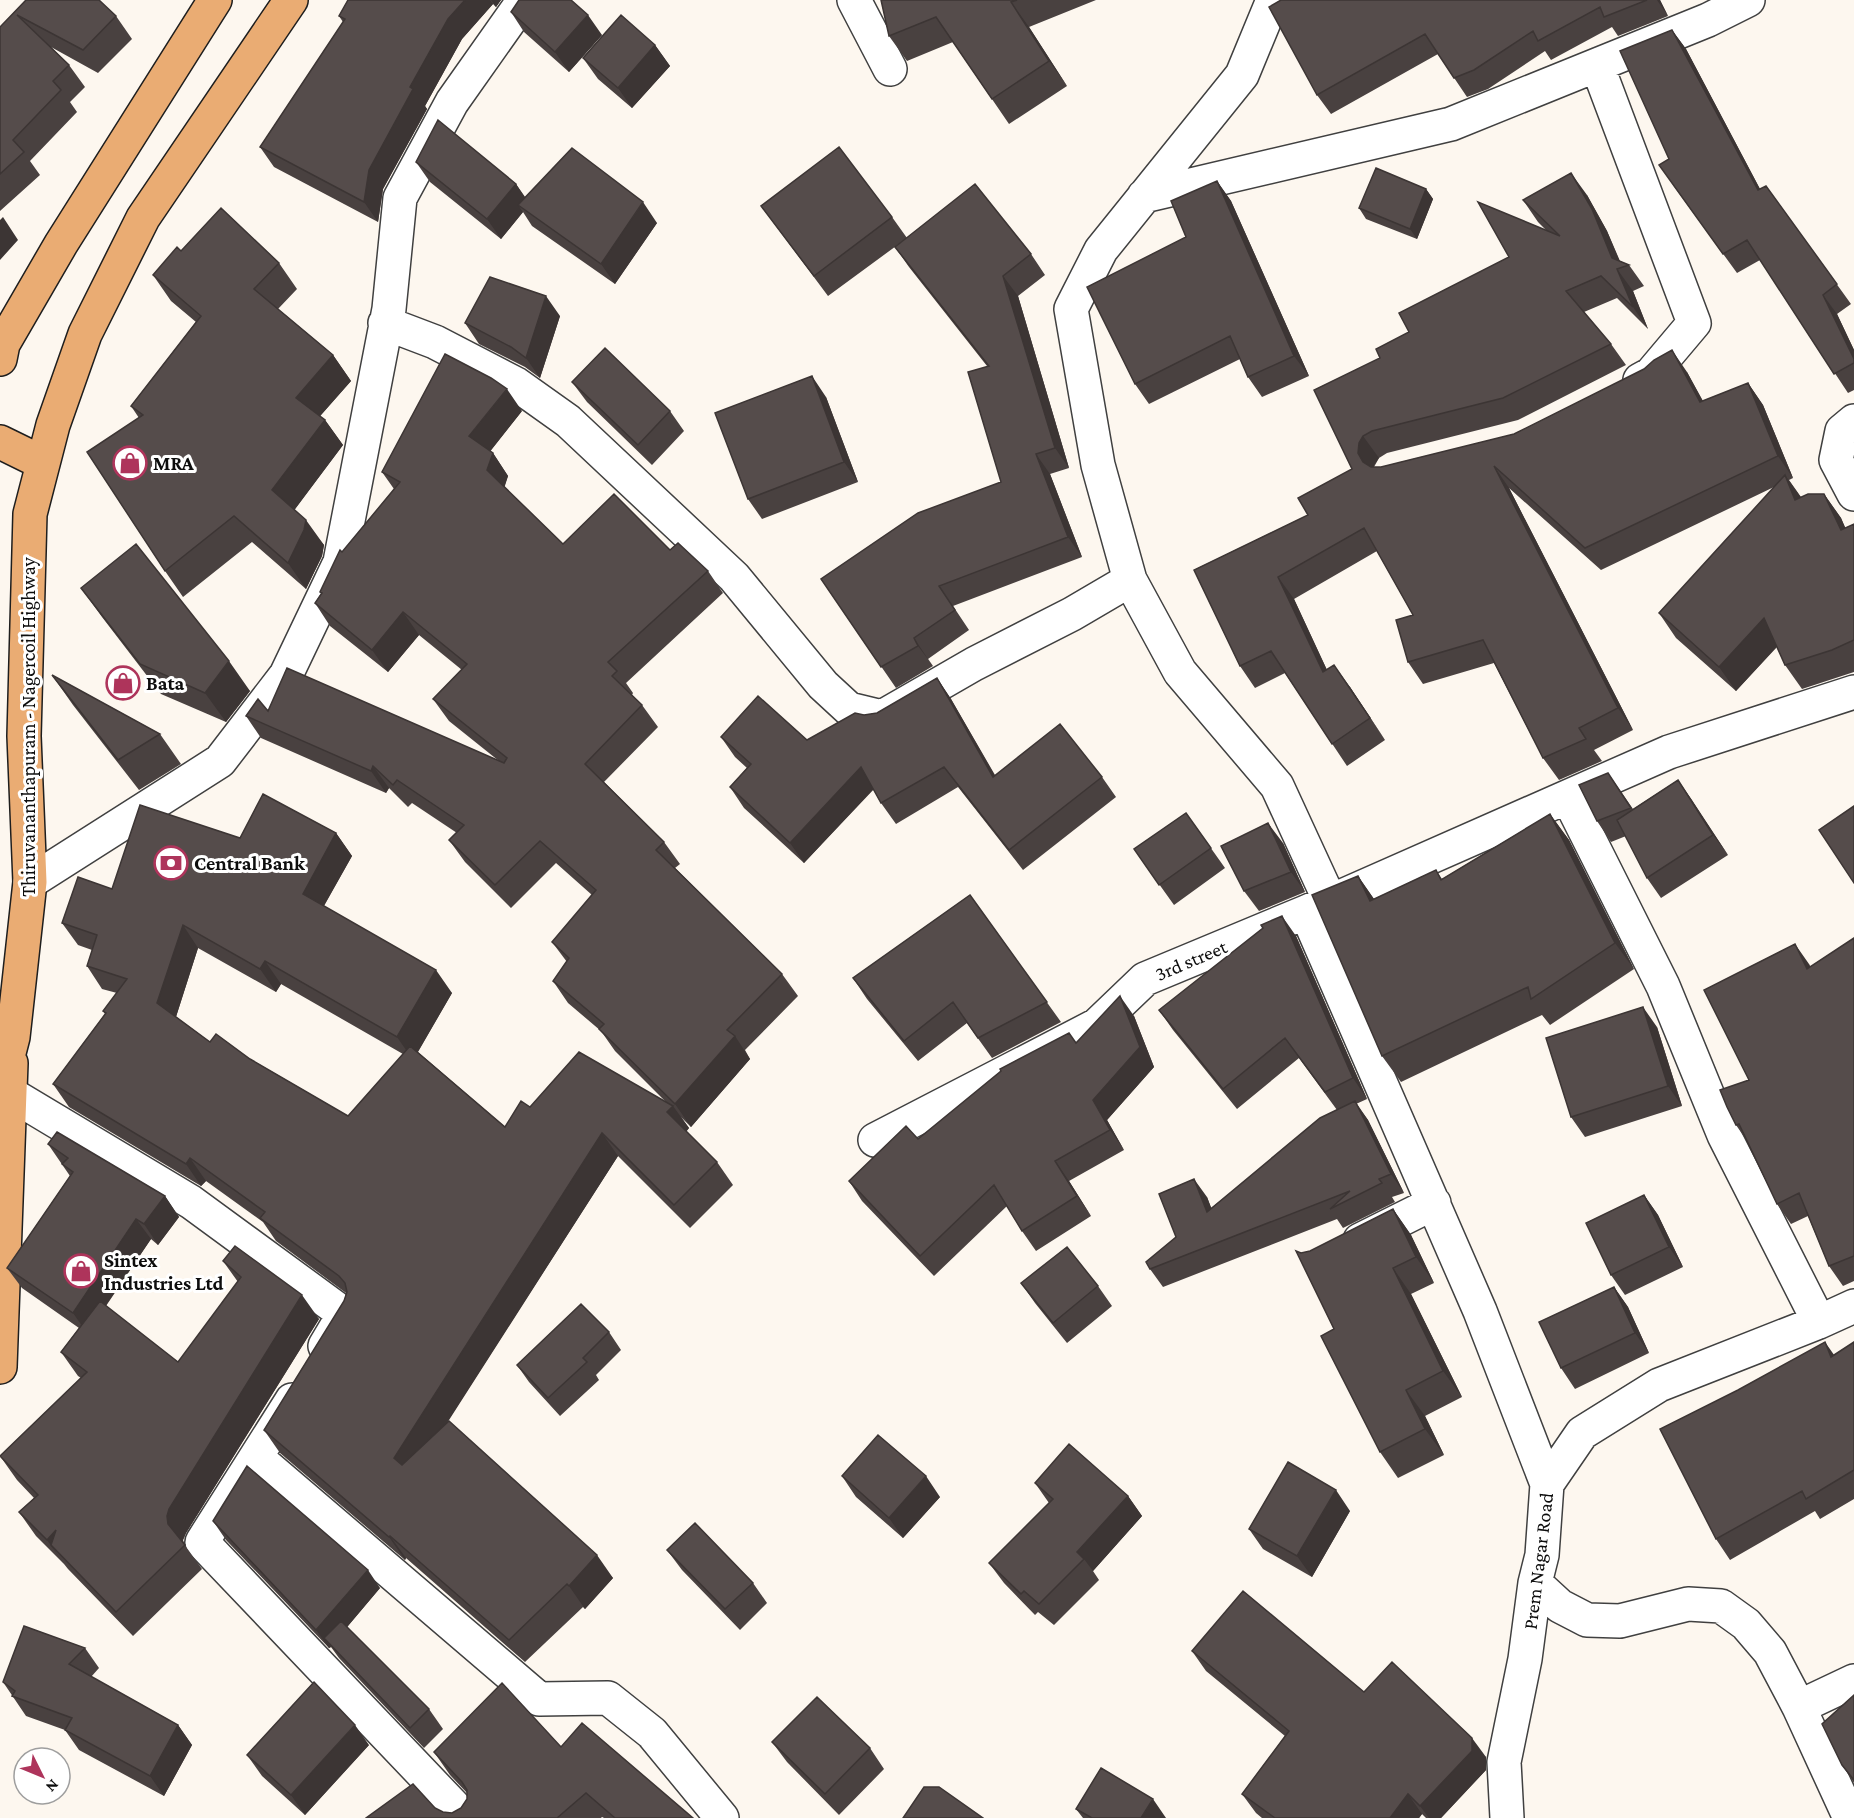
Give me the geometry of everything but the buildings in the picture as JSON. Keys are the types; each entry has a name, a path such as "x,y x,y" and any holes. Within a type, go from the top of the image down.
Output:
{"main road":[{"path":"0,359 3,344 61,244 215,0"},
{"name":"Thiruvananthapuram - Nagercoil Highway","path":"0,1366 5,1090 30,882 24,736 30,514 53,425 85,334 143,218 291,0"},
{"path":"0,442 43,463"}],"street":[{"path":"30,882 220,761 286,675 340,562 389,309 400,198 452,102 524,0"},
{"path":"854,0 890,69"},
{"path":"1273,0 1242,75 1101,250 1071,309 1098,465 1130,580 1180,672 1276,786 1318,906 1547,1484"},
{"path":"1144,196 1451,124 1597,65 1703,10 1748,0"},
{"path":"1597,65 1694,323 1651,374 1609,395"},
{"path":"385,323 435,342 516,384 568,421 734,577 822,685 849,709 882,717 974,664 1072,614 1130,580"},
{"path":"1854,421 1842,431 1836,460 1854,494"},
{"name":"3rd street","path":"875,1140 1096,1025 1145,979 1669,752 1854,692"},
{"path":"1568,797 1663,986 1724,1135 1819,1322"},
{"path":"5,1090 191,1202 345,1314 202,1542 465,1818"},
{"path":"1330,1255 1434,1203"},
{"name":"Prem Nagar Road","path":"1507,1818 1504,1762 1525,1659 1535,1583 1542,1555 1547,1484 1582,1433 1659,1385 1854,1306"},
{"path":"256,1457 539,1699 608,1698 652,1733 722,1818"},
{"path":"1535,1583 1560,1606 1587,1620 1620,1621 1688,1604 1721,1606 1746,1624 1770,1652 1799,1707 1850,1818"},
{"path":"494,1704 517,1681"},
{"path":"1799,1707 1854,1681"},
{"path":"399,1797 447,1752"}],"place":[{"name":"MRA","path":"130,463"},
{"name":"Bata","path":"123,683"},
{"name":"Central Bank","path":"171,863"},
{"name":"Sintex Industries Ltd","path":"81,1271"}]}
